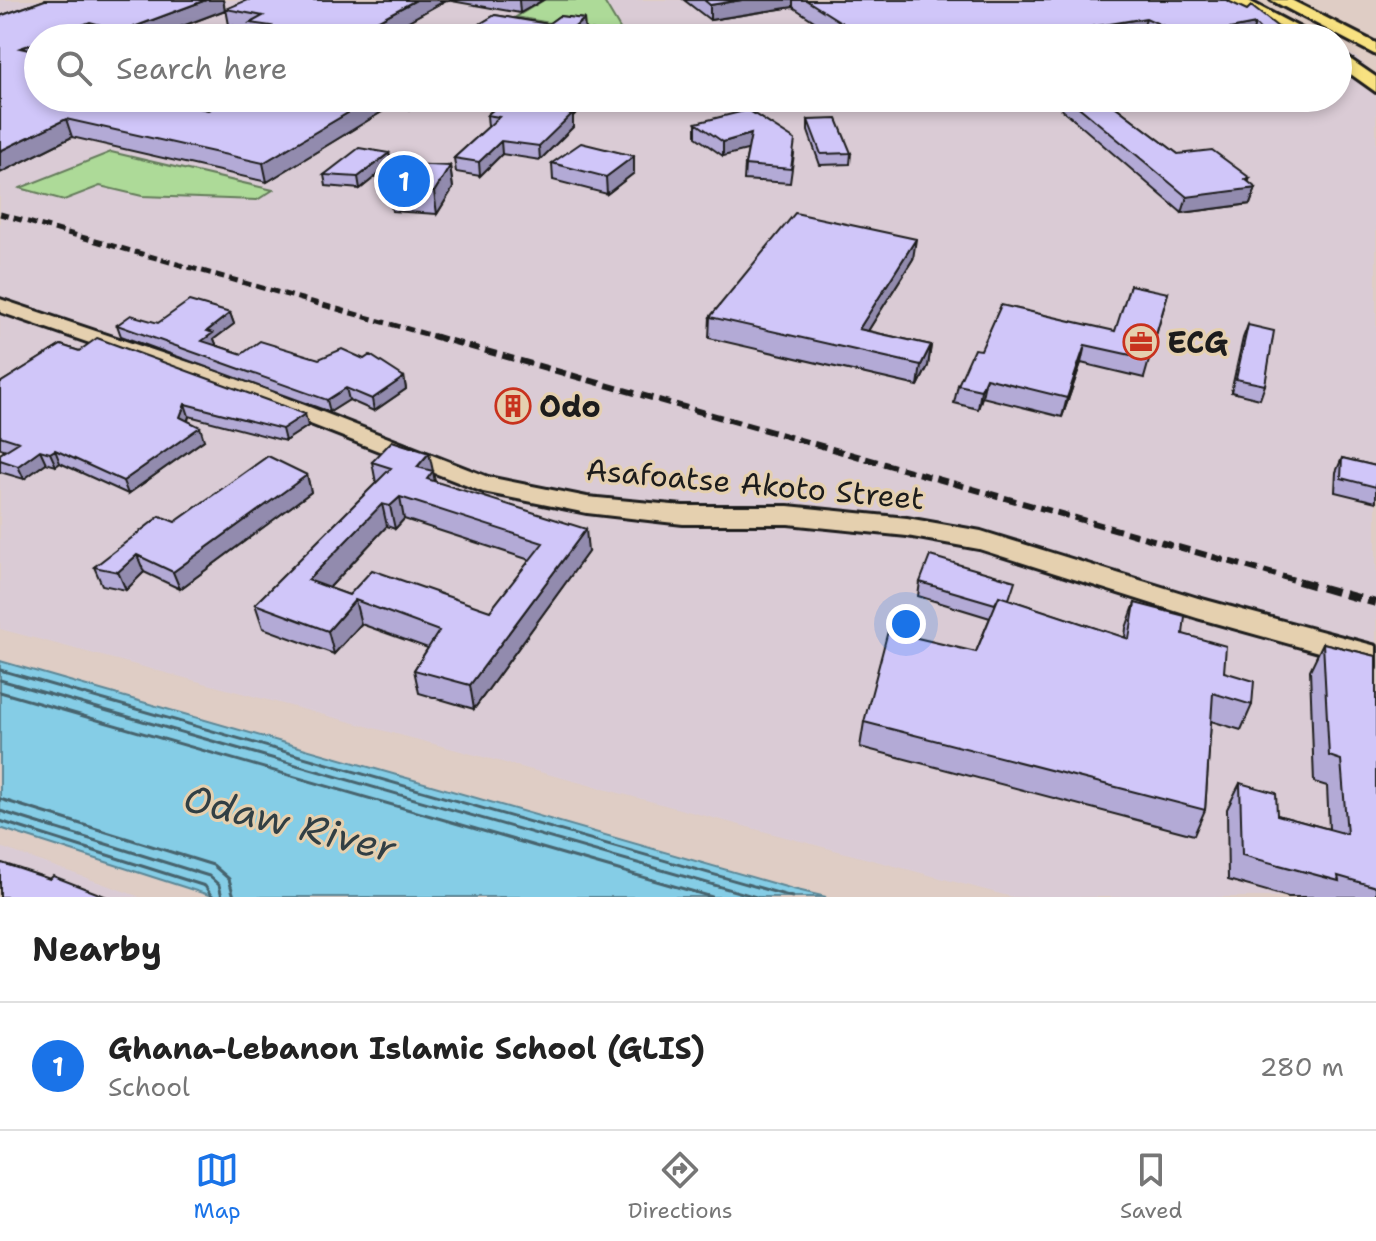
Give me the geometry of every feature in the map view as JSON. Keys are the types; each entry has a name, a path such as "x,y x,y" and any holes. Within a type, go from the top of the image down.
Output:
{"main road":[{"path":"1235,0 1282,24"},
{"path":"1259,0 1305,24"},
{"path":"1279,0 1326,24"},
{"path":"1305,0 1376,35"},
{"path":"1352,38 1376,50"},
{"path":"1352,52 1376,68"},
{"path":"1352,67 1376,86"}],"street":[{"name":"Asafoatse Akoto Street","path":"0,305 222,381 483,484 587,505 683,515 788,515 907,527 981,540 1197,608 1376,657"}],"shaded area":[{"path":"0,0 1247,0 1294,24 24,24 24,112 1352,112 1352,55 1376,75 1376,897 1012,897 0,629"},
{"path":"0,847 140,897 0,897"}],"green space":[{"path":"544,0 603,0 617,24 556,24 516,17"},
{"path":"111,152 273,190 257,200 142,196 100,186 64,200 20,188"}],"water":[{"name":"Odaw River","path":"0,661 826,897 215,897 0,828"}],"building":[{"path":"45,0 206,0 142,24 24,24 24,47 20,48 24,49 24,112 349,112 263,163 66,119 0,151 0,16"},
{"path":"247,0 416,0 375,22 386,24 257,24 250,23 263,16 226,9"},
{"path":"704,0 742,0 710,5"},
{"path":"806,0 1226,0 1247,10 1251,6 1274,24 1159,24 1146,18 1109,24 844,24"},
{"path":"495,15 548,24 480,24"},
{"path":"559,16 584,19 578,24 548,24"},
{"path":"490,112 572,114 539,146 501,141 479,162 454,158 499,117 487,115"},
{"path":"751,112 795,140 791,169 745,165 751,134 723,142 696,123"},
{"path":"1085,112 1122,112 1178,154 1212,150 1250,178 1245,179 1256,188 1187,197"},
{"path":"837,119 851,153 821,154 808,120"},
{"path":"581,143 634,156 606,177 552,163"},
{"path":"359,148 389,153 358,177 324,175"},
{"path":"407,164 450,166 434,192 388,189"},
{"path":"795,213 916,239 859,329 931,345 921,365 710,317"},
{"path":"1130,285 1168,293 1149,359 1085,345 1067,398 986,378 981,390 958,385 974,349 981,350 1001,305 1115,331"},
{"path":"189,301 230,313 207,331 213,333 202,341 242,354 260,341 319,359 342,349 364,359 370,355 404,377 372,399 346,388 327,400 117,325 131,315 158,323"},
{"path":"1248,325 1274,331 1265,385 1236,379"},
{"path":"97,338 305,414 282,429 185,404 180,417 200,427 123,481 55,450 50,453 40,450 18,466 0,460 0,454 19,442 0,436 0,383 61,345 79,351"},
{"path":"392,441 429,453 417,467 433,471 427,479 586,529 470,685 414,670 439,631 355,600 328,631 255,604 391,468 372,462","holes":["400,497 543,543 490,611 372,570 349,595 308,580 382,504 390,506"]},
{"path":"268,456 307,475 173,572 137,555 118,572 94,567 160,516 175,522"},
{"path":"1342,458 1376,466 1376,487 1341,478"},
{"path":"930,556 1015,581 1009,599 999,596 995,604 920,582"},
{"path":"999,596 1129,639 1135,603 1185,616 1183,634 1226,646 1224,672 1254,681 1252,705 1213,693 1205,810 864,722 888,631 976,652"},
{"path":"1323,643 1376,656 1376,887 1338,876 1339,881 1242,855 1240,783 1276,793 1277,815 1347,834 1341,760 1329,756"},
{"path":"2,863 50,879 53,876 107,897 0,897"}],"railway":[{"path":"0,214 440,338"},
{"path":"433,336 1305,583"},
{"path":"1298,581 1376,603"}],"place":[{"name":"Ghana-Lebanon Islamic School (GLIS)","path":"404,181"},
{"name":"ECG","path":"1141,342"},
{"name":"Odo","path":"513,406"}]}
